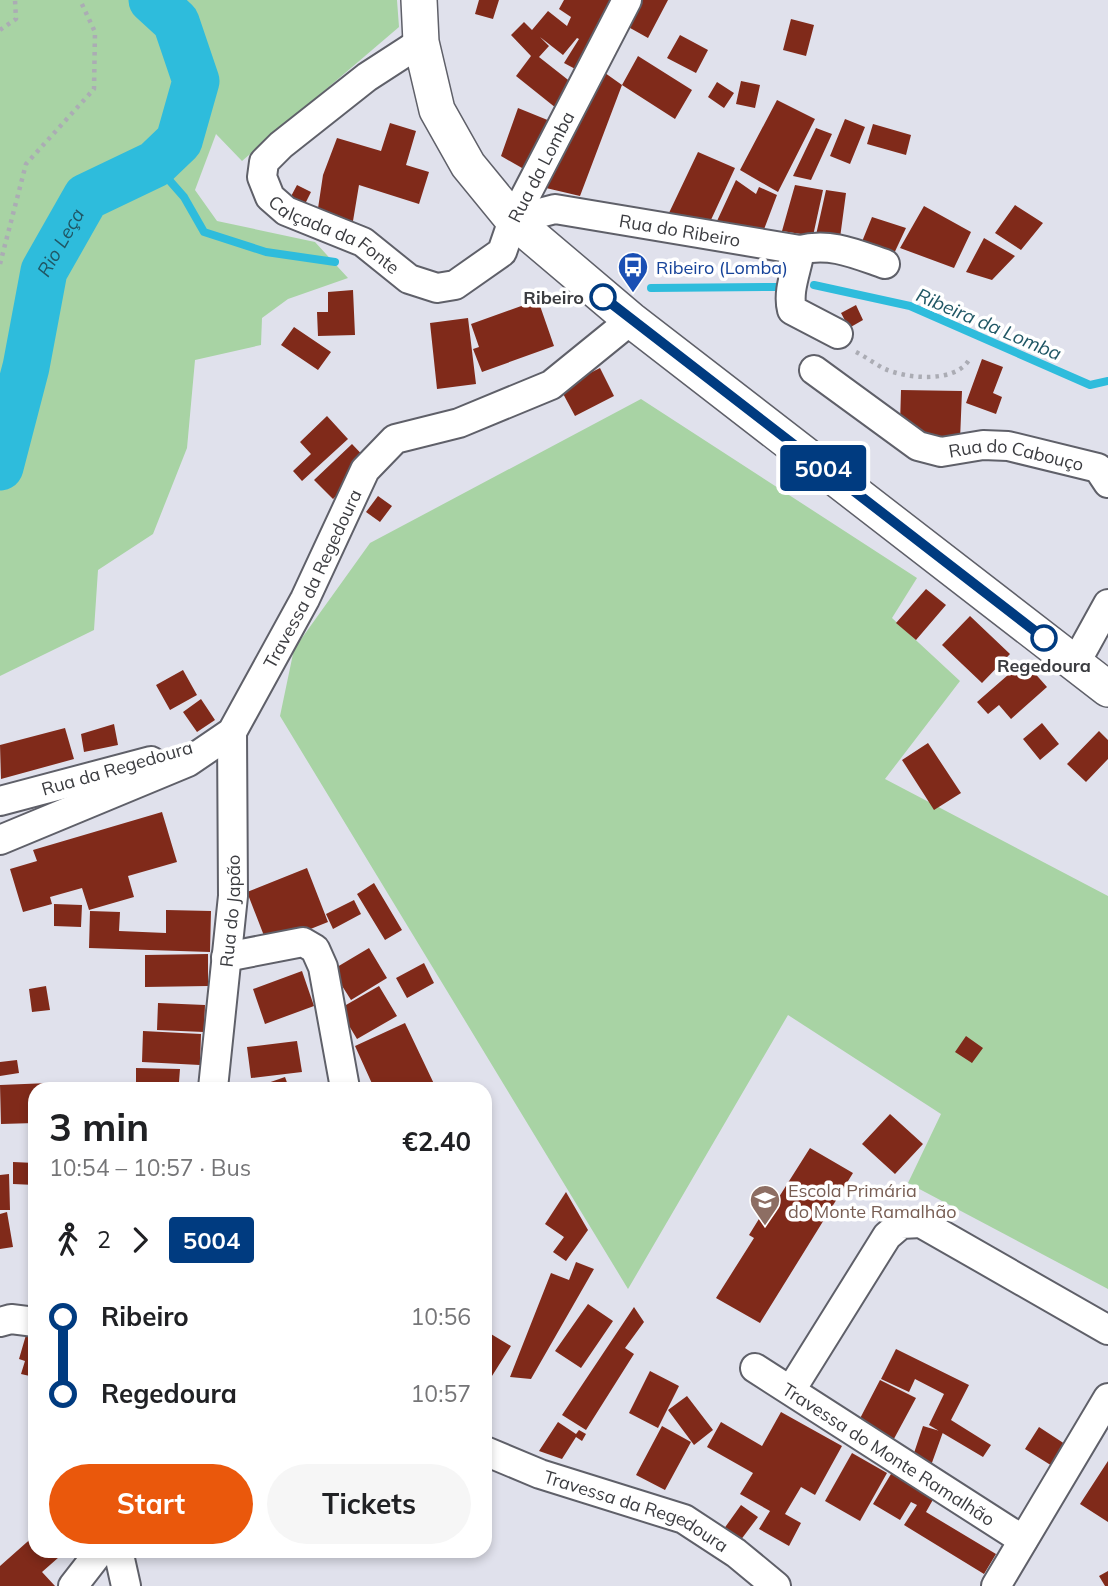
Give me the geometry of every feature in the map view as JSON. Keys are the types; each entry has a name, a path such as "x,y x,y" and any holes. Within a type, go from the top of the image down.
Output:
{"main road":[{"path":"419,0 421,42 438,110 468,166 513,220"},
{"name":"Rua da Lomba","path":"513,220 631,320 1108,688"}],"street":[{"name":"Rua da Lomba","path":"513,220 627,0"},
{"name":"Calçada da Fonte","path":"421,42 367,77 281,145 264,162 262,177 270,197 286,211 363,242 409,279 438,288 455,285 502,252 513,220"},
{"name":"Rua do Ribeiro","path":"513,220 555,209 800,250 817,246 837,248 885,264"},
{"path":"800,250 796,279 788,296 792,310 838,334"},
{"name":"Travessa da Regedoura","path":"0,840 188,762 232,732 305,599 365,470 394,439 458,423 551,385 631,320"},
{"name":"Rua do Cabouço","path":"814,370 918,446 941,452 983,445 1008,446 1098,468 1108,483"},
{"path":"1076,662 1108,604"},
{"name":"Rua da Regedoura","path":"0,801 186,751 232,732"},
{"name":"Rua do Japão","path":"214,1082 233,896 232,732"},
{"path":"226,957 303,942 315,949 323,967 344,1082"},
{"path":"791,1390 887,1236 901,1224 921,1223 1108,1330"},
{"path":"0,1322 11,1319 28,1321"},
{"name":"Travessa do Monte Ramalhão","path":"755,1368 1023,1540"},
{"path":"996,1586 1108,1398"},
{"name":"Travessa da Regedoura","path":"492,1454 540,1474 684,1519 736,1552 776,1586"},
{"path":"73,1586 95,1558"},
{"path":"120,1558 125,1586"}],"path":[{"path":"0,30 16,19 15,0"},
{"path":"0,264 26,164 94,89 95,32 80,0"},
{"path":"838,334 851,349 894,372 950,376 964,368 969,360"}],"green space":[{"path":"0,0 397,0 399,27 242,161 216,134 195,190 217,221 315,242 348,278 288,299 262,318 261,345 195,360 187,448 153,534 98,570 94,630 0,676"},
{"path":"641,399 917,578 892,618 960,681 885,779 1108,896 1108,1289 908,1183 941,1114 788,1015 628,1289 280,716 294,649 370,543"}],"building":[{"path":"479,0 499,0 493,19 475,14"},
{"path":"564,0 617,0 579,71 564,63 579,39 577,38 563,55 540,37 549,46 539,57 572,83 556,108 516,76 531,56 511,35 524,22 532,30 548,11 567,26 571,17 559,9"},
{"path":"636,0 668,0 648,38 623,24"},
{"path":"791,19 814,25 806,56 783,50"},
{"path":"680,35 708,50 696,73 667,58"},
{"path":"638,56 692,90 675,119 622,85"},
{"path":"598,68 622,85 580,196 546,188 568,124"},
{"path":"741,81 760,85 755,108 736,104"},
{"path":"717,82 734,93 724,108 708,97"},
{"path":"777,100 815,119 778,192 740,170"},
{"path":"518,108 550,121 529,172 501,156"},
{"path":"845,119 865,127 850,164 830,156"},
{"path":"390,123 416,131 406,165 429,172 419,204 359,185 353,221 317,215 323,175 337,138 381,151"},
{"path":"873,124 911,135 906,155 867,144"},
{"path":"816,128 832,134 811,180 793,176"},
{"path":"698,152 735,168 710,222 668,215"},
{"path":"736,180 756,194 759,187 777,195 763,232 717,221"},
{"path":"297,185 311,192 302,210 288,202"},
{"path":"795,185 823,190 813,236 782,231"},
{"path":"826,190 846,193 840,238 816,235"},
{"path":"1015,205 1043,223 1021,250 995,233"},
{"path":"924,206 971,232 954,268 900,248"},
{"path":"872,217 906,228 891,260 859,249"},
{"path":"984,238 1015,256 992,280 966,272"},
{"path":"353,290 355,335 318,336 317,312 328,312 328,292"},
{"path":"538,300 554,346 482,372 473,349 479,347 471,324"},
{"path":"856,305 863,320 849,328 841,313"},
{"path":"468,318 476,384 437,389 430,323"},
{"path":"294,327 331,352 318,370 281,345"},
{"path":"982,359 1003,367 993,393 1002,397 996,414 966,403"},
{"path":"600,368 614,396 575,416 560,388"},
{"path":"901,390 962,391 960,440 918,439 918,426 900,425"},
{"path":"327,416 348,439 302,481 293,471 311,454 300,442"},
{"path":"352,444 370,463 333,499 314,480"},
{"path":"378,496 392,506 380,522 366,512"},
{"path":"926,589 946,605 916,640 896,623"},
{"path":"970,616 1010,654 982,683 942,645"},
{"path":"1024,661 1047,687 1011,719 999,705 988,714 977,702"},
{"path":"183,670 197,695 170,710 156,685"},
{"path":"201,699 215,720 197,732 183,712"},
{"path":"1042,723 1059,744 1040,760 1023,739"},
{"path":"114,724 118,745 84,752 81,734"},
{"path":"65,728 74,759 1,779 0,745"},
{"path":"1099,731 1108,740 1108,759 1086,782 1067,764"},
{"path":"928,743 961,793 934,810 902,760"},
{"path":"162,812 177,862 128,876 134,897 89,910 82,888 50,897 52,904 23,912 10,869 37,861 33,850"},
{"path":"307,868 328,922 268,946 247,892"},
{"path":"374,883 402,930 385,940 357,894"},
{"path":"354,900 361,914 333,929 326,914"},
{"path":"54,904 82,905 81,927 54,926"},
{"path":"166,910 211,911 210,952 89,948 90,911 120,912 119,931 166,933"},
{"path":"369,948 387,978 351,1000 332,970"},
{"path":"208,954 208,986 145,987 145,955"},
{"path":"424,963 434,983 407,998 396,978"},
{"path":"302,971 314,1006 265,1024 253,989"},
{"path":"46,986 50,1010 32,1012 29,989"},
{"path":"379,986 397,1016 357,1039 339,1009"},
{"path":"158,1003 205,1005 204,1032 157,1030"},
{"path":"405,1023 433,1082 371,1082 355,1046"},
{"path":"143,1031 201,1034 200,1065 142,1062"},
{"path":"966,1036 983,1048 972,1063 955,1052"},
{"path":"297,1041 302,1072 251,1078 247,1047"},
{"path":"17,1060 19,1073 0,1076 0,1062"},
{"path":"136,1068 180,1069 179,1082 136,1082"},
{"path":"285,1077 287,1082 270,1082"},
{"path":"28,1084 28,1123 1,1124 0,1085"},
{"path":"890,1114 923,1144 895,1174 862,1144"},
{"path":"810,1148 853,1173 760,1323 716,1298 754,1238 749,1235 767,1206 772,1208"},
{"path":"13,1162 28,1163 28,1185 13,1184"},
{"path":"9,1174 10,1210 0,1210 0,1175"},
{"path":"566,1192 588,1230 566,1261 553,1252 564,1237 545,1224"},
{"path":"7,1212 13,1247 0,1249 0,1214"},
{"path":"576,1262 594,1269 531,1379 510,1377 551,1273 569,1280"},
{"path":"588,1304 613,1321 581,1368 555,1351"},
{"path":"634,1307 644,1322 625,1348 634,1354 586,1430 562,1415"},
{"path":"26,1335 28,1336 28,1376 21,1374 25,1361 19,1359"},
{"path":"492,1335 511,1346 492,1376"},
{"path":"896,1349 969,1385 951,1420 991,1445 983,1457 929,1425 944,1394 915,1379 909,1392 881,1379"},
{"path":"650,1371 679,1386 658,1428 629,1413"},
{"path":"880,1380 916,1398 889,1448 854,1430"},
{"path":"687,1396 713,1430 694,1445 668,1410"},
{"path":"781,1412 842,1446 815,1495 801,1487 785,1514 801,1523 789,1546 759,1529 770,1511 740,1494 753,1473 707,1447 721,1422 762,1446"},
{"path":"558,1422 576,1434 579,1430 586,1434 582,1441 576,1437 562,1459 539,1451"},
{"path":"662,1426 691,1442 665,1490 636,1475"},
{"path":"923,1426 943,1432 929,1471 910,1465"},
{"path":"1039,1427 1071,1448 1057,1469 1025,1449"},
{"path":"852,1453 887,1473 860,1521 825,1501"},
{"path":"1108,1461 1108,1522 1080,1504"},
{"path":"897,1464 939,1489 926,1512 996,1554 984,1574 904,1525 917,1505 911,1502 900,1520 873,1504"},
{"path":"741,1505 758,1517 737,1545 721,1533"},
{"path":"28,1541 28,1558 58,1558 42,1572 55,1586 0,1586 0,1566"},
{"path":"1108,1571 1108,1586 1105,1586 1099,1576"}],"waterway":[{"name":"Rio Leça","path":"0,467 26,367 44,271 86,197 155,164 179,141 196,81 176,22 152,0"},
{"name":"Ribeira da Lomba","path":"155,164 184,197 204,232 266,252 335,262"},
{"name":"Ribeira da Lomba","path":"814,285 910,306 1090,385 1108,381"},
{"name":"Ribeira da Lomba","path":"651,288 777,287"}],"bus line":[{"name":"5004","path":"603,297 1044,638"}],"place":[{"name":"Ribeiro (Lomba)","path":"633,294"},
{"name":"Ribeiro","path":"603,297"},
{"name":"Regedoura","path":"1044,638"},
{"name":"Escola Primária do Monte Ramalhão","path":"765,1227"}]}
